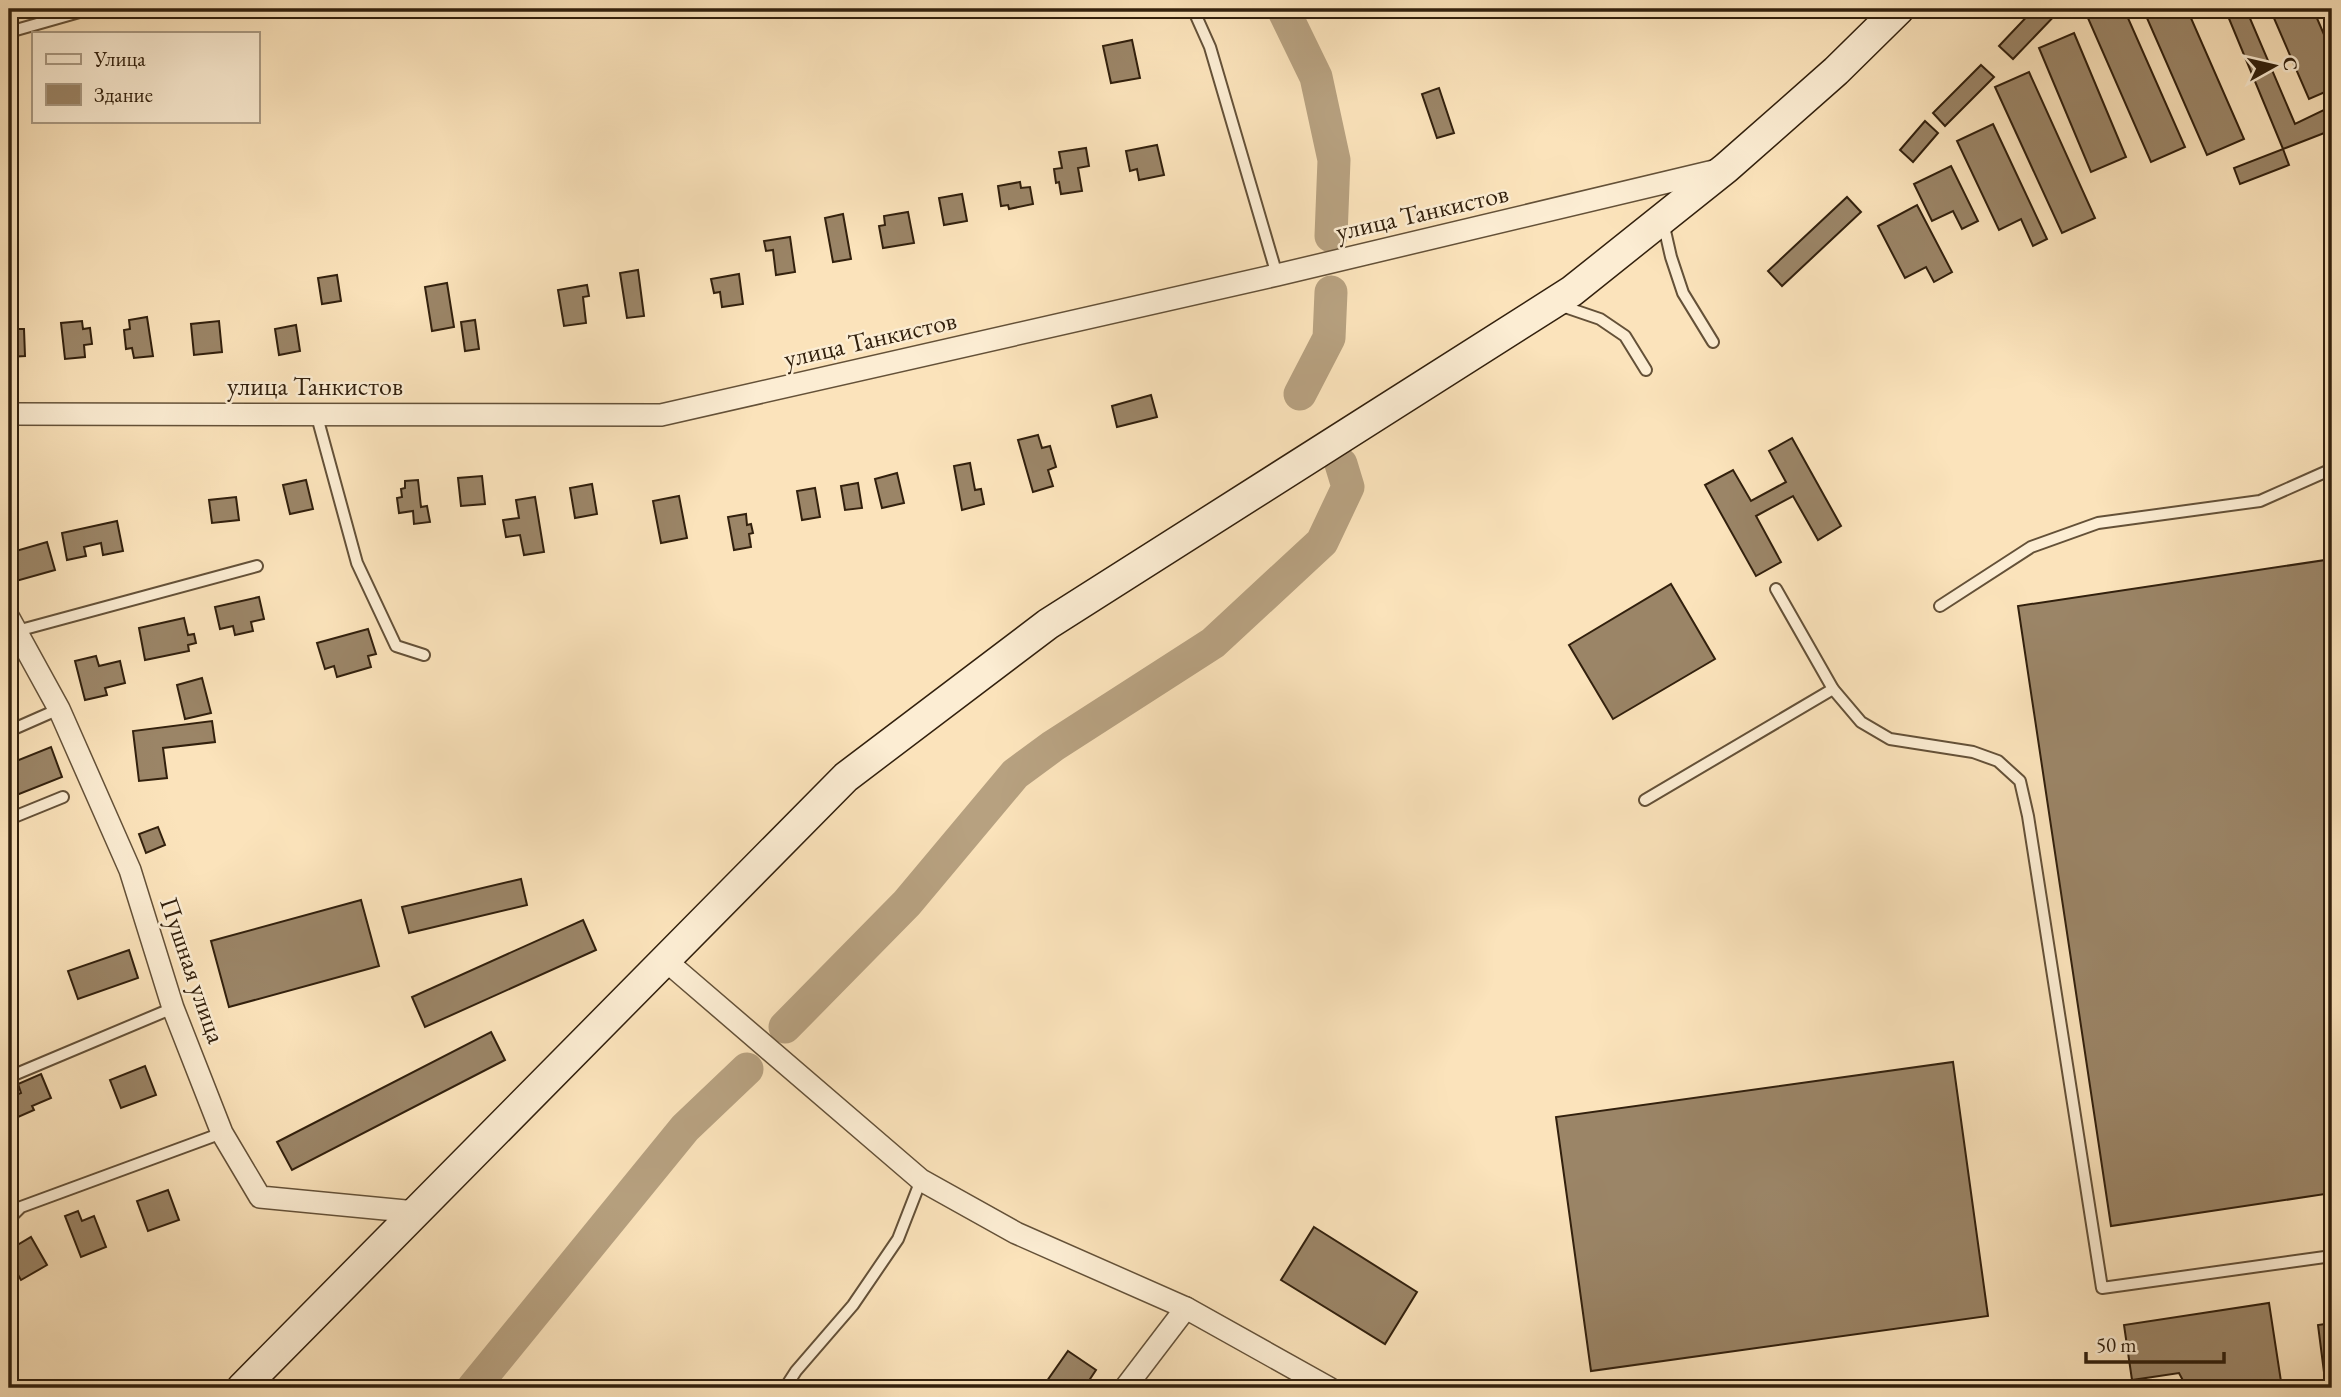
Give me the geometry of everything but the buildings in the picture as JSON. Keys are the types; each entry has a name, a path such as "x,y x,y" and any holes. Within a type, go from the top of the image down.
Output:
{"main road":[{"path":"242,1388 846,778 1048,624 1572,291 1726,168 1836,71 1899,9"}],"street":[{"name":"улица Танкистов","path":"9,414 661,415 1277,275 1726,168"},
{"name":"Пушная улица","path":"13,625 59,709 130,870 173,1008 222,1133 260,1197 416,1212"},
{"path":"665,960 920,1180 1016,1233 1186,1308 1329,1388"},
{"path":"1125,1388 1186,1308"}],"lane":[{"path":"9,32 55,13 90,9"},
{"path":"1193,9 1210,47 1277,275"},
{"path":"1663,219 1671,257 1684,293 1713,342"},
{"path":"1553,303 1600,319 1625,336 1646,370"},
{"path":"316,413 357,564 396,646 424,655"},
{"path":"1940,607 2031,547 2098,523 2260,501 2332,469"},
{"path":"13,625 257,566"},
{"path":"1776,590 1833,689 1861,722 1890,739 1973,752 1998,761 2020,781 2028,816 2102,1287 2332,1256"},
{"path":"1645,800 1833,689"},
{"path":"9,731 59,709"},
{"path":"9,819 64,797"},
{"path":"9,1077 173,1008"},
{"path":"9,1212 222,1133"},
{"path":"785,1388 796,1371 853,1305 898,1239 920,1180"},
{"path":"9,1219 21,1207"}],"waterway":[{"path":"1283,9 1316,77 1334,160 1331,236"},
{"path":"1300,394 1329,338 1331,292"},
{"path":"785,1027 907,903 1015,774 1053,746 1213,643 1322,542 1348,487 1341,464"},
{"path":"473,1388 685,1128 747,1069"}]}
